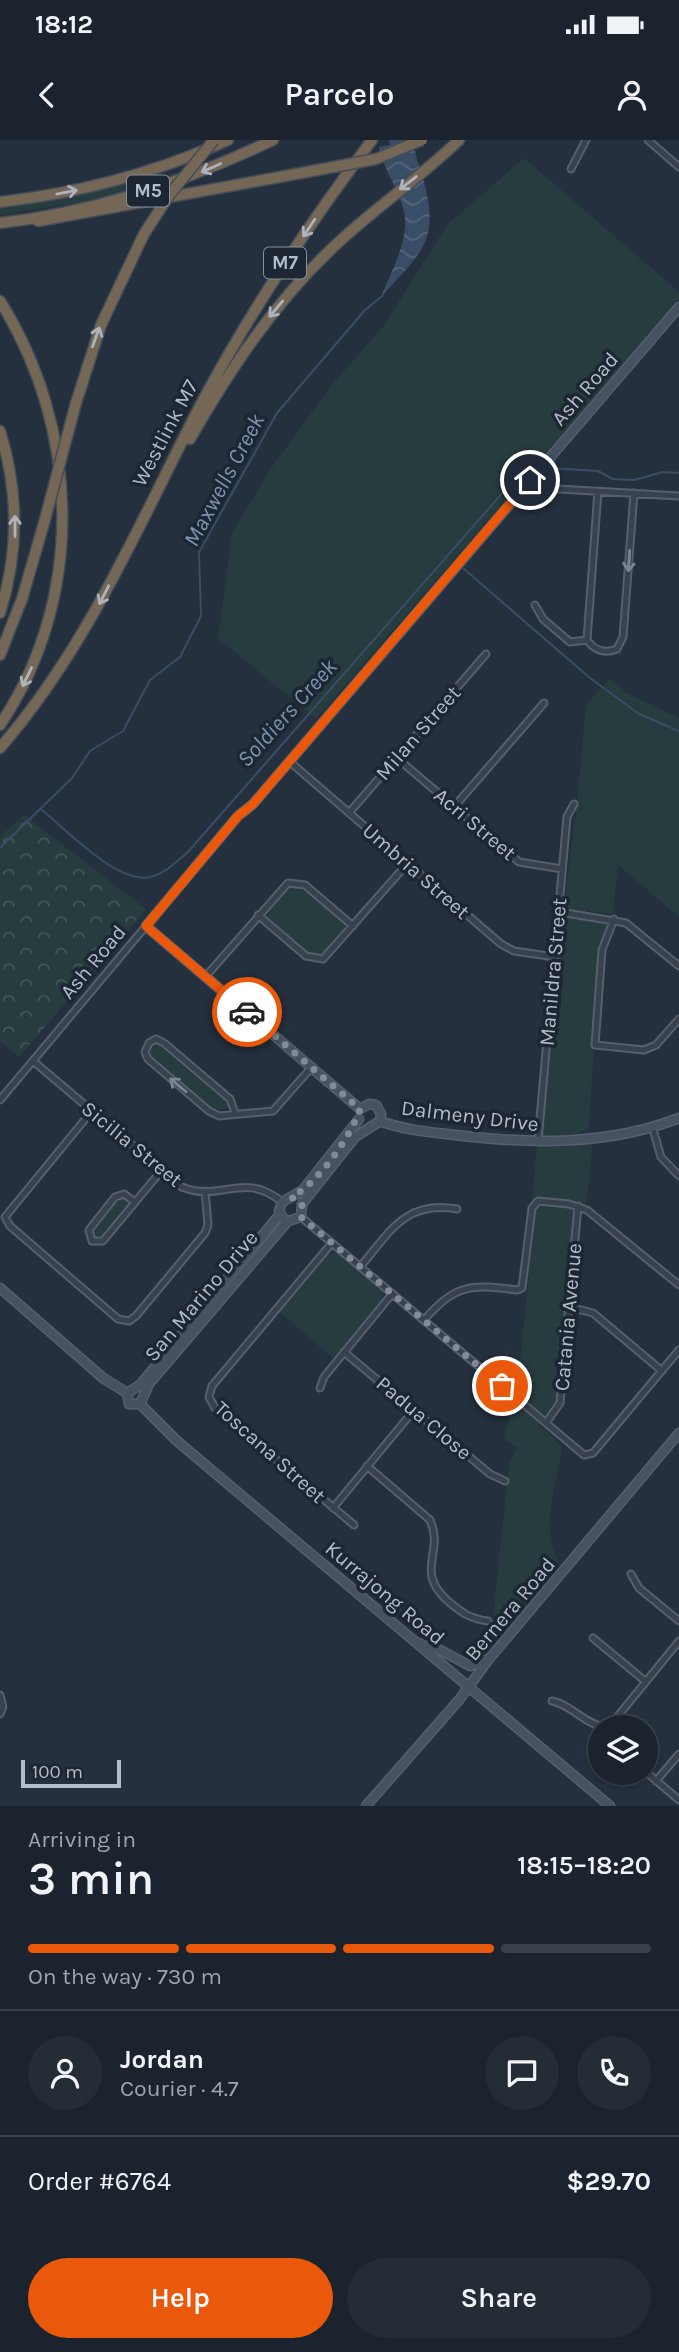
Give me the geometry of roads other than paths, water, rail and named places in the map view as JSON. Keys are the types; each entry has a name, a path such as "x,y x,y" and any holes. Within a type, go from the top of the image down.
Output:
{"highway":[{"path":"0,655 22,599 76,402 101,325 144,234 170,194 214,140"},
{"name":"M5","path":"0,202 36,198 120,179 229,140"},
{"name":"M5","path":"0,223 120,199 169,184 273,140"},
{"name":"Westlink M7","path":"0,748 44,693 77,645 201,405 264,298 326,203 372,140"},
{"path":"16,221 69,218 241,182 376,159 422,140"},
{"path":"130,544 215,397 253,339 306,275 376,209 459,140"},
{"path":"0,300 22,340 47,402 60,474 63,533 51,612 25,680 0,725"},
{"path":"0,431 12,478 15,533 12,566 0,613"}],"street":[{"path":"571,169 586,140"},
{"path":"648,140 679,167"},
{"name":"Ash Road","path":"0,1100 146,926 679,307"},
{"path":"530,480 542,488 679,496"},
{"path":"598,491 587,640 594,648 605,651 617,649 622,641 634,493"},
{"path":"534,605 543,619 570,642 587,640"},
{"name":"Milan Street","path":"349,813 486,654"},
{"path":"454,807 544,703"},
{"name":"Acri Street","path":"397,758 519,862 562,869"},
{"name":"Umbria Street","path":"288,761 509,949 555,957"},
{"name":"Manildra Street","path":"538,1142 567,817 573,804"},
{"path":"258,915 306,956 318,960 328,956 407,864"},
{"path":"206,976 281,887 295,882 305,885 353,926"},
{"path":"560,912 614,919 639,932 679,966"},
{"path":"614,919 602,950 595,1045 645,1050 656,1045 679,1018"},
{"path":"146,926 311,1068 369,1127"},
{"path":"235,1113 230,1099 164,1043 156,1039 149,1043 145,1052 148,1059 209,1111 219,1116 273,1111 311,1068"},
{"name":"Sicilia Street","path":"33,1061 182,1187 205,1191 258,1186 282,1202"},
{"path":"365,1104 376,1105 382,1114 380,1121 355,1137 302,1204 301,1217 288,1221 280,1214 282,1202 307,1186 365,1104"},
{"path":"91,1112 5,1217 10,1226 118,1319 129,1321 136,1316 205,1233 208,1225 205,1191"},
{"name":"Dalmeny Drive","path":"380,1121 414,1130 538,1142 598,1138 679,1118"},
{"path":"652,1126 661,1157 679,1176"},
{"path":"135,1202 124,1194 115,1198 89,1230 92,1241 103,1241 161,1171"},
{"path":"291,1197 302,1204"},
{"path":"424,1320 442,1300 462,1289 482,1286 520,1289 525,1279 534,1203 542,1201 578,1206 597,1216 679,1285"},
{"name":"Catania Avenue","path":"546,1423 560,1403 578,1206"},
{"path":"360,1267 399,1221 411,1213 433,1207 457,1209"},
{"name":"San Marino Drive","path":"139,1396 280,1214"},
{"path":"301,1217 580,1452 590,1455 679,1350"},
{"name":"San Marino Drive","path":"139,1396 288,1221"},
{"name":"Toscana Street","path":"331,1244 212,1386 209,1397 215,1408 354,1525"},
{"path":"0,1288 103,1378 127,1394 139,1396"},
{"path":"320,1388 324,1377 392,1294"},
{"path":"569,1307 593,1313 662,1371"},
{"name":"Padua Close","path":"344,1352 490,1474 505,1481"},
{"name":"Kurrajong Road","path":"127,1394 129,1404 139,1396 177,1441 610,1806"},
{"path":"333,1507 414,1410"},
{"name":"Bernera Road","path":"366,1806 679,1433"},
{"path":"367,1466 430,1520 434,1533 431,1578 436,1590 467,1616 488,1621"},
{"path":"631,1574 639,1588 679,1621"},
{"path":"593,1638 645,1681"},
{"path":"618,1715 679,1640"},
{"path":"415,1642 440,1650 470,1666 489,1659"},
{"path":"0,1695 3,1707 0,1714"},
{"path":"552,1701 565,1706 588,1723"},
{"path":"658,1779 679,1754"},
{"path":"658,1783 679,1800"}],"water":[{"path":"389,140 414,140 429,203 430,220 423,247 381,297 403,242 405,230 403,208 379,147 390,145"}],"waterway":[{"name":"Maxwells Creek","path":"0,848 72,778 90,751 123,731 150,680 180,657 201,616 199,552 277,413 365,310 382,296"},
{"name":"Soldiers Creek","path":"42,810 93,854 124,873 151,877 166,870 187,853 519,474 533,467"},
{"name":"Soldiers Creek","path":"549,468 598,471 613,479 634,480 663,472 679,473"},
{"path":"464,569 590,678 639,714 679,731"}]}
